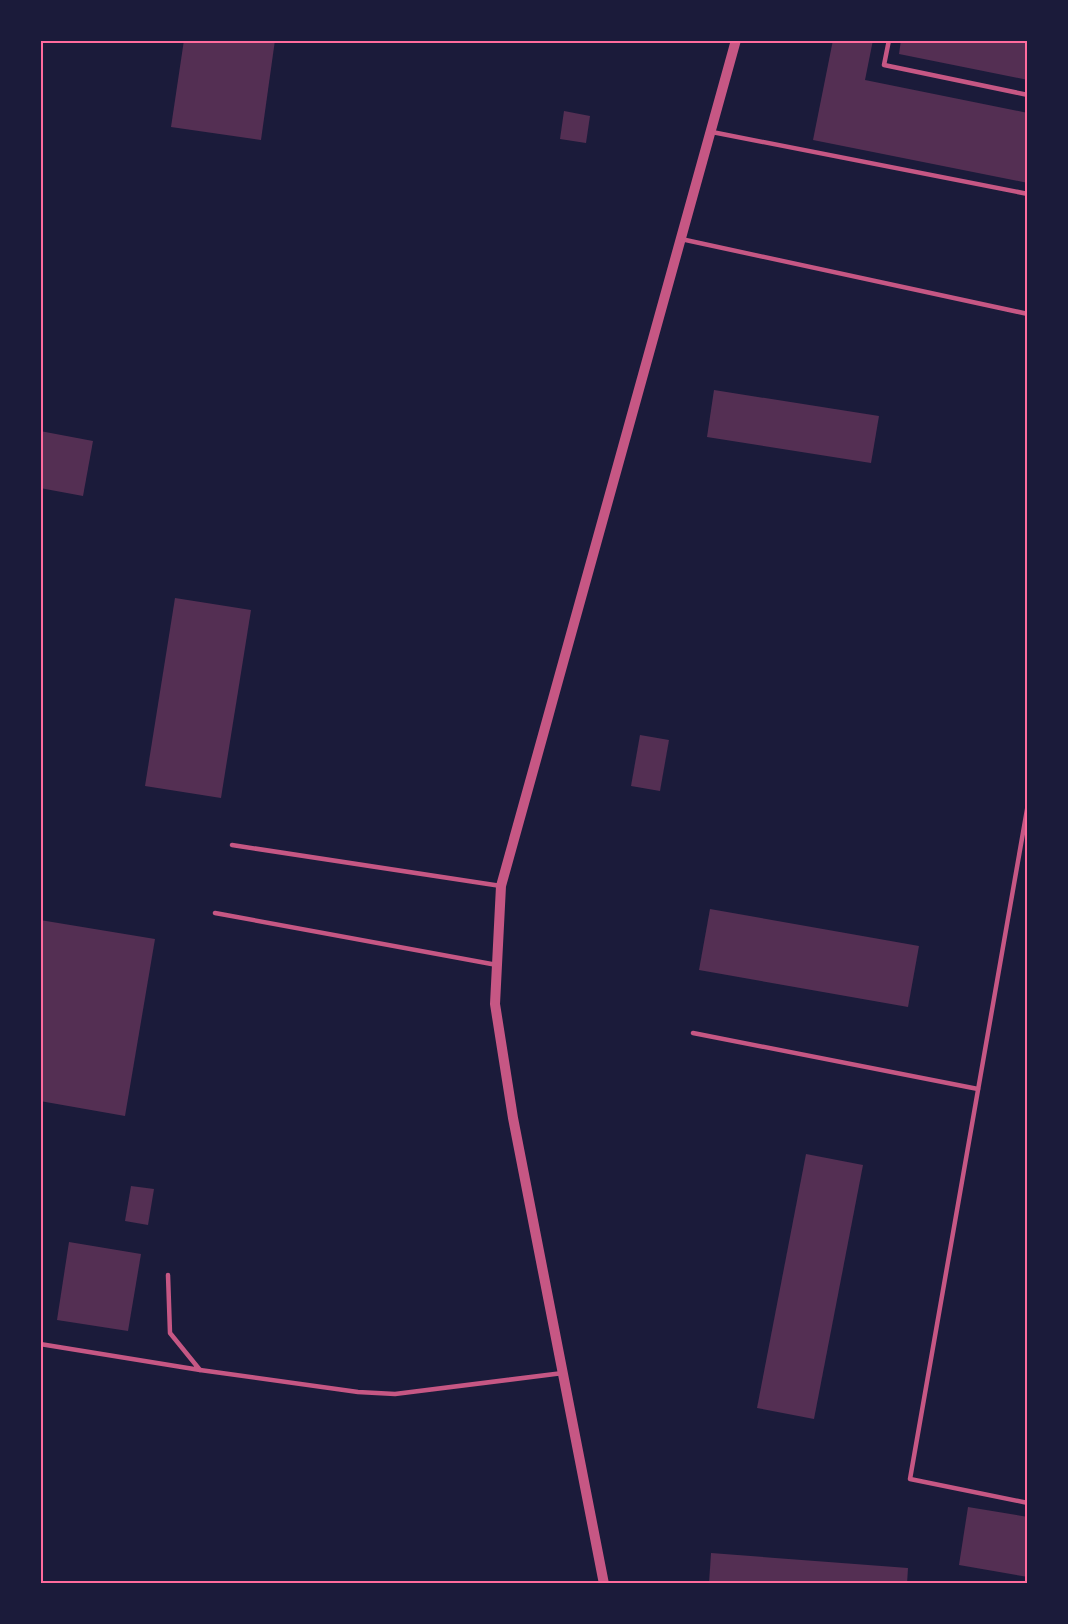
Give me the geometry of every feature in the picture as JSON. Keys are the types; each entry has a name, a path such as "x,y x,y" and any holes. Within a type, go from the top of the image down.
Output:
{"street":[{"path":"604,1584 513,1118 495,1004 501,886 736,40"}],"lane":[{"path":"889,40 884,65 1028,95"},
{"path":"711,131 1028,194"},
{"path":"681,239 1028,314"},
{"path":"1028,804 909,1479 1028,1503"},
{"path":"232,845 501,886"},
{"path":"215,913 497,965"},
{"path":"693,1033 978,1089"},
{"path":"168,1275 170,1333 200,1370"},
{"path":"40,1344 200,1370 358,1392 395,1394 563,1373"}],"building":[{"path":"184,40 275,40 261,140 171,127"},
{"path":"833,40 873,40 865,80 1028,113 1028,183 813,140"},
{"path":"901,40 1028,40 1028,80 899,54"},
{"path":"564,111 590,116 586,143 560,139"},
{"path":"714,390 879,416 871,463 707,437"},
{"path":"40,431 93,441 83,496 40,488"},
{"path":"175,598 251,610 221,798 145,786"},
{"path":"640,735 669,740 660,791 631,786"},
{"path":"710,909 919,946 908,1007 699,970"},
{"path":"40,920 155,939 125,1116 40,1101"},
{"path":"806,1154 863,1165 814,1419 757,1408"},
{"path":"131,1186 154,1189 148,1225 125,1221"},
{"path":"69,1242 141,1254 128,1331 57,1320"},
{"path":"968,1507 1028,1517 1028,1577 959,1565"},
{"path":"711,1553 908,1568 907,1584 709,1584"}]}
